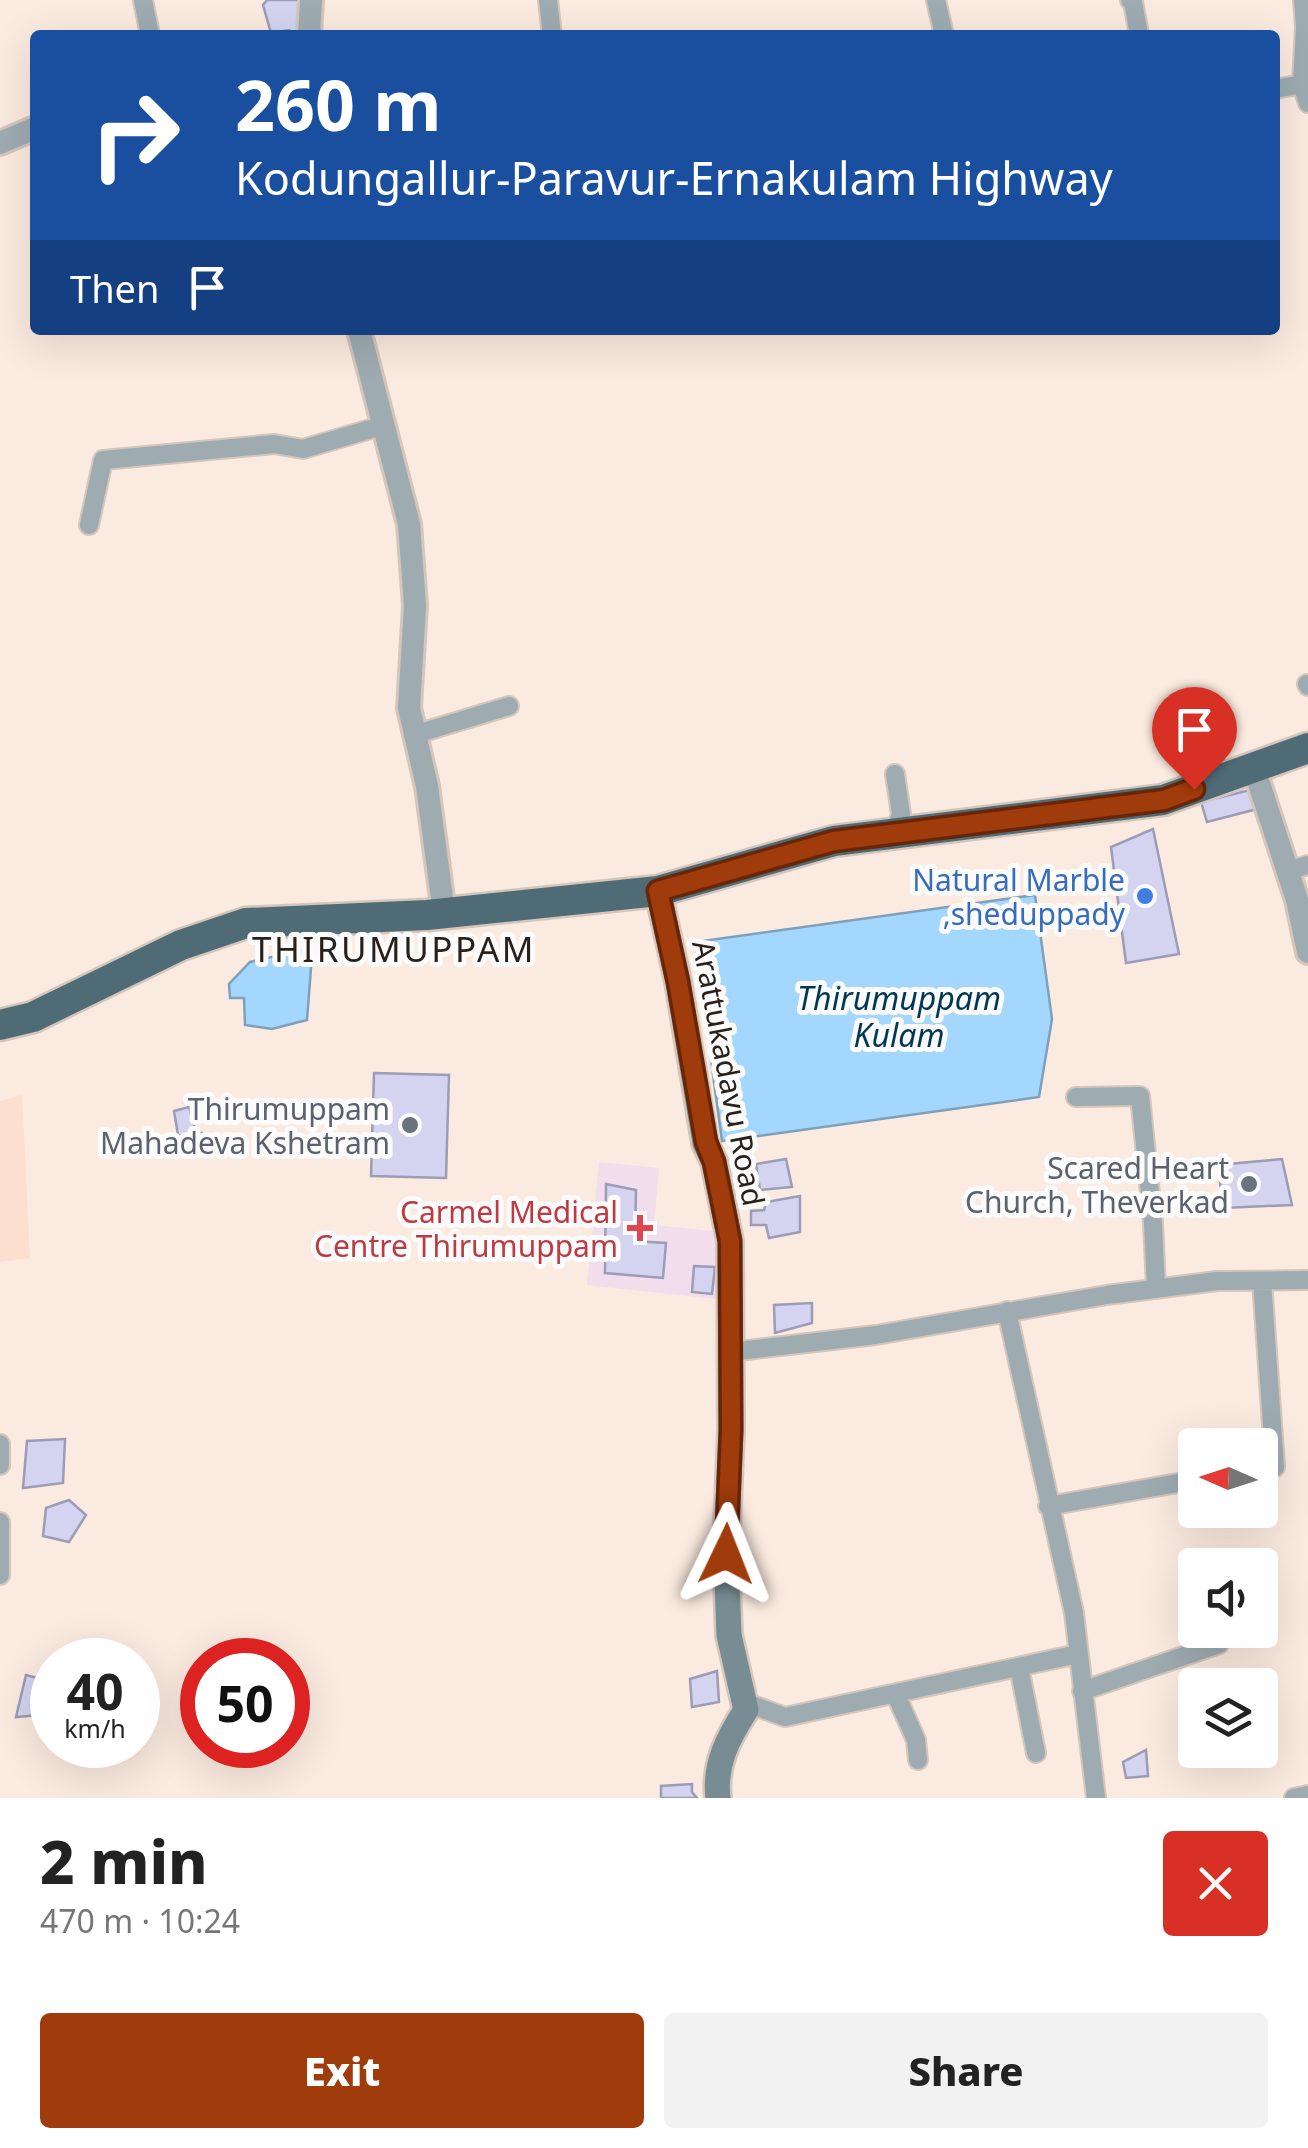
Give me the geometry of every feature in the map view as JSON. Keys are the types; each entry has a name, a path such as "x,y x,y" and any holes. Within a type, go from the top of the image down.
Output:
{"highway":[{"path":"0,1025 33,1017 180,946 246,924 444,913 658,891 834,841 1164,800 1308,748"}],"main road":[{"name":"Arattukadavu Road","path":"658,891 706,1142 714,1162 730,1241 729,1635 744,1702"},
{"path":"718,1798 716,1782 725,1742 746,1710 744,1702"}],"street":[{"path":"144,0 149,30"},
{"path":"308,30 311,0"},
{"path":"548,0 551,30"},
{"path":"936,0 943,30"},
{"path":"1130,0 1138,30"},
{"path":"1303,0 1302,84 1308,102"},
{"path":"1280,88 1302,84"},
{"path":"0,143 30,130"},
{"path":"360,335 409,524 415,604 409,708 427,786 444,913"},
{"path":"89,525 103,460 274,444 303,449 382,426"},
{"path":"413,735 510,706"},
{"path":"1254,768 1298,868 1308,952"},
{"path":"895,774 901,814 895,833"},
{"path":"1076,1097 1140,1096 1156,1289"},
{"path":"730,1352 876,1335 1007,1311 1217,1281 1308,1280"},
{"path":"1262,1281 1272,1428"},
{"path":"1007,1311 1074,1613 1096,1798"},
{"path":"0,1444 0,1466"},
{"path":"1048,1506 1178,1483"},
{"path":"0,1522 0,1575"},
{"path":"1082,1691 1207,1648"},
{"path":"744,1702 786,1717 1078,1654"},
{"path":"1019,1668 1036,1753"},
{"path":"896,1695 916,1740 918,1760"},
{"path":"1294,1798 1308,1795"}],"shaded area":[{"path":"22,1095 30,1258 0,1262 0,1101"},
{"name":"Carmel Medical Centre Thirumuppam","path":"599,1162 659,1168 654,1225 722,1232 715,1299 587,1285"}],"water":[{"name":"Thirumuppam Kulam","path":"1035,895 1052,1019 1039,1097 722,1141 695,942"},
{"path":"302,950 312,955 307,1020 272,1029 245,1025 244,998 230,998 229,984 250,962"}],"building":[{"path":"267,0 308,0 305,30 270,30 263,5"},
{"path":"1258,788 1261,808 1207,822 1201,802"},
{"path":"1153,829 1179,954 1126,963 1111,847"},
{"name":"Thirumuppam Mahadeva Kshetram","path":"374,1073 449,1075 446,1178 371,1176"},
{"path":"189,1107 196,1133 202,1133 203,1138 178,1135 174,1111"},
{"path":"786,1159 792,1187 760,1190 756,1164"},
{"path":"1282,1159 1292,1205 1223,1208 1218,1165"},
{"path":"606,1184 636,1190 635,1241 666,1243 663,1278 605,1273"},
{"path":"800,1196 800,1232 769,1238 766,1225 751,1225 751,1211 764,1210 766,1202"},
{"path":"694,1266 715,1267 712,1294 692,1292"},
{"path":"812,1303 812,1323 775,1333 774,1305"},
{"path":"65,1439 63,1483 23,1488 27,1441"},
{"path":"69,1500 86,1515 69,1542 43,1536 46,1508"},
{"path":"717,1671 719,1702 692,1707 690,1679"},
{"path":"26,1675 30,1676 30,1716 16,1717"},
{"path":"1146,1750 1148,1776 1126,1778 1123,1762"},
{"path":"692,1784 697,1798 661,1798 661,1786"}],"place":[{"name":"Natural Marble ,sheduppady","path":"1145,896"},
{"name":"Thirumuppam Mahadeva Kshetram","path":"410,1125"},
{"name":"Scared Heart Church, Theverkad","path":"1249,1184"},
{"name":"Carmel Medical Centre Thirumuppam","path":"640,1228"}],"district":[{"name":"THIRUMUPPAM","path":"394,948"}],"route":[{"path":"726,1554 731,1430 730,1241 714,1162 706,1142 658,891 834,841 1164,800 1194,789"}]}
